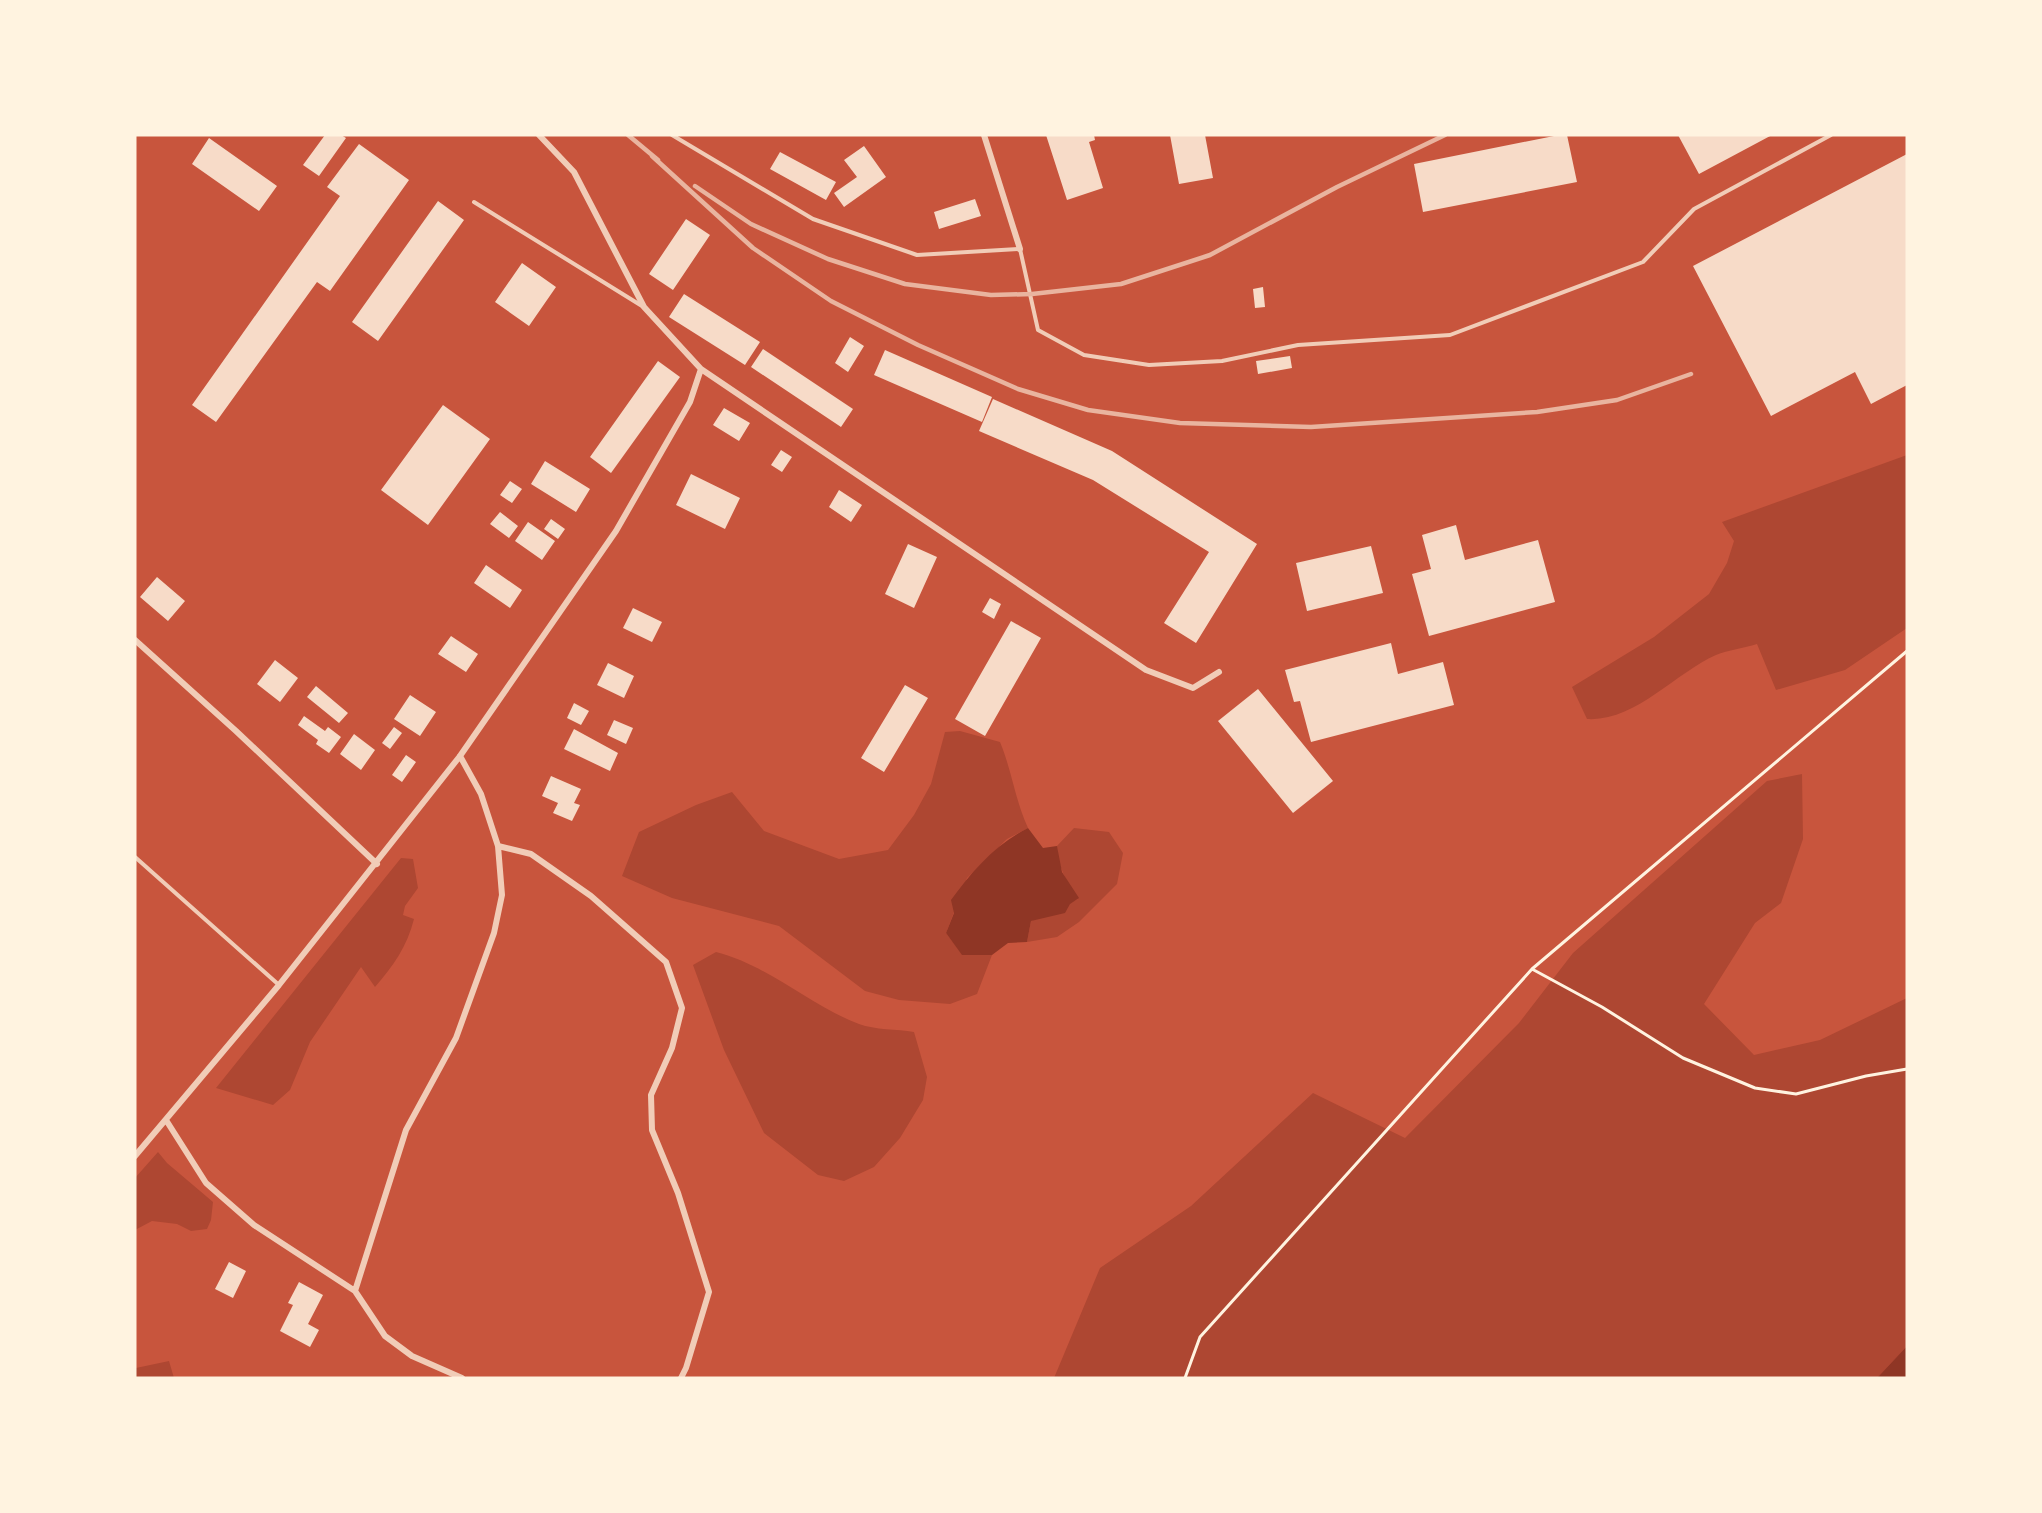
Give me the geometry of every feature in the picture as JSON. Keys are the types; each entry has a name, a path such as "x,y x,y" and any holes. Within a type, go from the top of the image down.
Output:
{"street":[{"path":"539,135 574,172 644,308 701,369 1146,670 1193,688 1219,672"},
{"path":"984,135 1020,249"},
{"path":"135,1156 279,985 377,864 460,756 616,531 690,402 701,369"},
{"path":"135,640 236,731 377,864"},
{"path":"355,1291 406,1130 456,1038 494,933 502,895 498,846 481,794 460,756"},
{"path":"498,846 531,855 607,911 666,962 682,1008 672,1048 651,1095 652,1130 678,1193 709,1292 681,1378"},
{"path":"166,1120 206,1183 254,1225 355,1291 385,1336 412,1356 462,1378"}],"lane":[{"path":"672,135 813,219 917,255 1020,249 1038,330 1084,355 1149,365 1212,361 1298,345 1450,335 1643,262 1694,209 1831,135"},
{"path":"474,202 644,308"},
{"path":"135,857 279,985"}],"path":[{"path":"1185,1378 1200,1337 1532,969 1907,651"},
{"path":"1532,969 1602,1007 1683,1058 1755,1088 1796,1094 1866,1076 1907,1069"}],"shaded area":[{"path":"1907,455 1907,628 1845,670 1776,690 1757,644 1726,652 1701,663 1654,695 1622,713 1605,718 1587,719 1572,687 1654,637 1709,594 1727,563 1734,541 1722,522"},
{"path":"960,731 1000,742 1028,828 1007,839 967,878 946,933 962,954 992,955 977,994 950,1004 899,1000 865,991 779,926 672,898 622,876 639,832 696,805 732,792 764,831 839,859 888,850 914,815 931,784 945,732"},
{"path":"1802,774 1803,839 1781,903 1755,923 1704,1004 1754,1055 1820,1040 1907,998 1907,1346 1877,1378 1054,1378 1100,1268 1191,1206 1313,1093 1405,1138 1519,1023 1573,953 1767,781"},
{"path":"1028,828 1043,848 1057,846 1062,872 1079,898 1070,904 1065,913 1031,921 1027,942 1008,943 992,955 962,955 946,933 954,913 951,900 985,859 1016,834"},
{"path":"1074,828 1109,832 1123,853 1117,884 1079,922 1057,937 1027,942 1031,921 1078,899 1061,867 1057,853 1057,846"},
{"path":"401,858 413,859 418,888 405,906 403,915 414,919 403,947 382,979 375,987 361,967 310,1042 290,1090 273,1105 216,1088"},
{"path":"716,952 771,975 823,1007 859,1024 914,1032 927,1077 923,1100 900,1138 874,1167 844,1181 818,1175 764,1133 724,1050 693,965"},
{"path":"158,1152 167,1163 213,1202 211,1220 207,1229 191,1231 177,1224 152,1221 135,1230 135,1178"},
{"path":"1907,1346 1907,1378 1877,1378"},
{"path":"169,1361 174,1378 135,1378 136,1368"}],"building":[{"path":"325,135 341,135 346,138 319,176 303,165"},
{"path":"1046,135 1094,135 1095,140 1089,142 1103,188 1067,200"},
{"path":"1170,135 1205,135 1213,178 1179,184"},
{"path":"1567,135 1577,182 1423,212 1414,164"},
{"path":"1678,135 1772,135 1699,174"},
{"path":"209,138 277,186 259,211 192,164"},
{"path":"359,144 409,180 330,291 317,282 216,422 192,405 340,196 327,187"},
{"path":"864,146 886,177 844,207 834,193 857,177 844,160"},
{"path":"780,152 836,182 826,200 770,169"},
{"path":"1907,154 1907,385 1871,404 1855,372 1771,416 1693,266"},
{"path":"975,199 981,216 939,229 934,212"},
{"path":"438,201 464,220 378,341 352,322"},
{"path":"686,219 710,235 673,290 649,274"},
{"path":"522,263 556,287 529,326 495,302"},
{"path":"1263,287 1265,307 1255,308 1253,289"},
{"path":"684,294 760,342 745,365 669,317"},
{"path":"850,337 864,346 848,372 835,363"},
{"path":"763,349 853,409 841,427 751,367"},
{"path":"885,350 992,397 982,422 874,375"},
{"path":"1290,356 1292,368 1258,374 1256,361"},
{"path":"658,361 680,377 611,473 590,457"},
{"path":"993,399 1112,451 1257,544 1196,643 1164,623 1209,552 1093,480 979,431"},
{"path":"443,405 490,439 428,525 381,490"},
{"path":"724,408 750,423 739,441 713,425"},
{"path":"781,450 792,457 782,472 771,465"},
{"path":"545,461 590,489 576,512 531,484"},
{"path":"691,474 740,498 725,529 676,505"},
{"path":"510,481 522,489 512,503 500,495"},
{"path":"839,490 862,505 851,522 829,507"},
{"path":"500,512 518,526 509,538 490,524"},
{"path":"551,519 565,529 558,539 544,529"},
{"path":"528,522 555,541 542,560 515,541"},
{"path":"1456,525 1465,560 1538,540 1555,602 1429,636 1412,574 1431,569 1422,535"},
{"path":"908,544 937,557 914,608 885,594"},
{"path":"1371,546 1383,593 1307,611 1296,563"},
{"path":"486,565 522,590 510,608 474,583"},
{"path":"157,577 185,601 168,621 140,597"},
{"path":"990,598 1001,604 994,619 982,612"},
{"path":"633,608 662,622 652,642 623,628"},
{"path":"1011,621 1041,638 985,736 955,719"},
{"path":"451,636 478,654 466,672 438,654"},
{"path":"1391,643 1398,674 1443,662 1454,705 1311,742 1300,701 1294,702 1285,670"},
{"path":"275,660 298,678 280,702 257,684"},
{"path":"608,663 634,676 624,698 597,685"},
{"path":"905,685 928,698 884,772 861,758"},
{"path":"316,686 348,713 339,723 307,697"},
{"path":"1258,689 1333,781 1293,813 1218,721"},
{"path":"410,695 436,712 420,736 394,719"},
{"path":"574,703 589,711 581,725 567,718"},
{"path":"304,716 325,731 328,727 341,737 329,753 316,744 318,740 298,725"},
{"path":"614,720 633,728 626,744 607,735"},
{"path":"394,727 402,733 390,749 382,743"},
{"path":"574,729 618,753 610,771 564,749"},
{"path":"354,734 375,750 361,770 340,754"},
{"path":"406,755 416,762 402,782 392,775"},
{"path":"551,776 581,789 574,803 580,805 572,821 553,813 558,803 542,796"},
{"path":"229,1262 246,1271 233,1298 215,1289"},
{"path":"299,1282 323,1295 308,1324 319,1330 310,1347 280,1331 293,1305 288,1303"}],"railway":[{"path":"628,135 658,160"},
{"path":"695,186 751,224 828,259 905,284 991,295 1032,294 1121,284 1210,255 1337,187 1445,135"},
{"path":"652,156 753,248 831,301 918,345 1018,389 1088,410 1180,423 1311,427 1537,412 1617,400 1691,374"}]}
